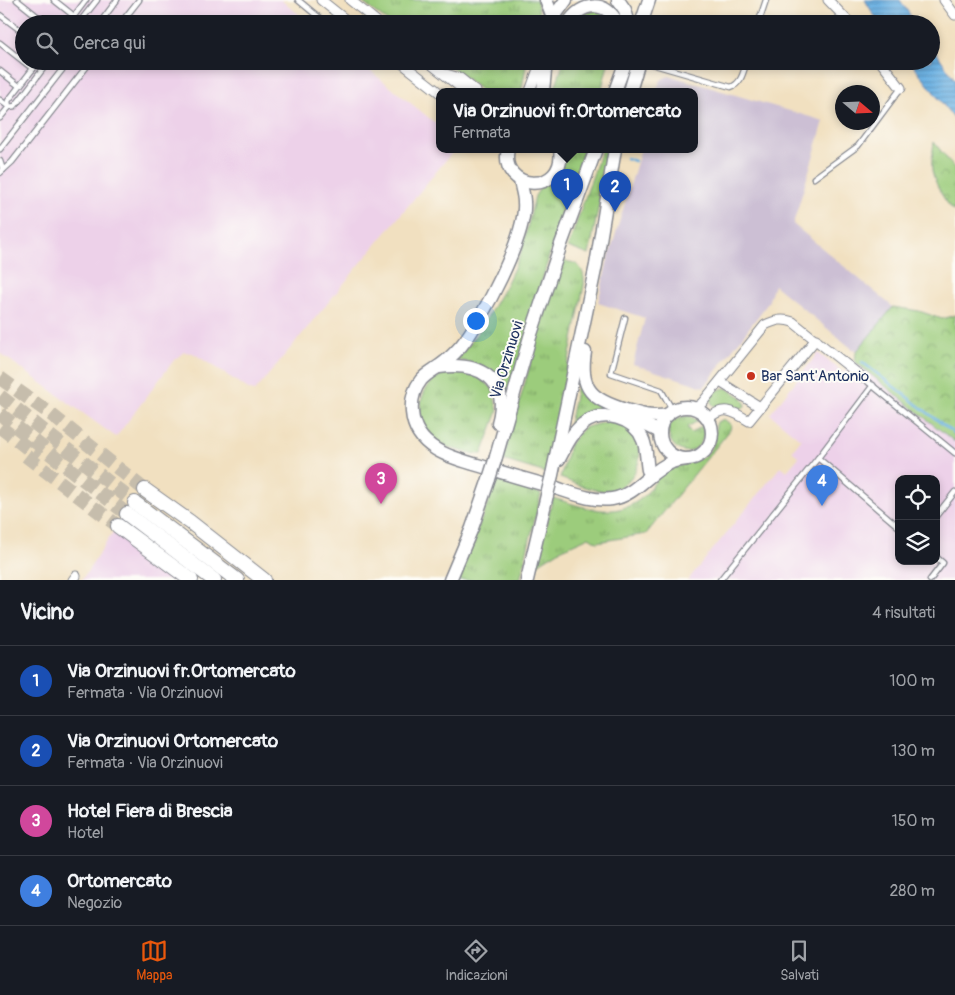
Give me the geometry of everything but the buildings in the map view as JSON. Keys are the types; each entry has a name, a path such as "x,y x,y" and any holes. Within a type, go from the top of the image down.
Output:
{"highway":[{"path":"237,580 184,539 163,514 140,496 190,522 264,580"},
{"path":"191,580 122,520 176,552 214,580"}],"main road":[{"path":"546,0 551,15"},
{"path":"557,15 566,0"},
{"path":"618,0 626,15"},
{"path":"644,15 650,0"},
{"path":"648,15 650,0"},
{"path":"575,15 578,11 591,5 598,5 611,11 613,15"},
{"path":"543,88 545,70"},
{"path":"616,70 617,87"},
{"path":"617,87 620,70"},
{"path":"617,87 623,70"},
{"path":"631,88 637,70"},
{"path":"508,153 509,168 520,180 532,184 552,177 557,171 560,153"},
{"name":"Via Orzinuovi","path":"450,580 472,528 489,479 530,337 595,153"},
{"path":"527,580 552,474 596,265 614,153"},
{"path":"520,180 524,203"},
{"path":"538,183 524,203 515,242 500,280 462,344 421,380 413,398 412,408 412,418 421,438 438,452 479,466 591,498 613,499 624,496 637,488 642,482 661,438 662,424 671,413"},
{"path":"586,307 589,328 582,368 584,379 593,395 606,404 653,417 671,413 683,407 694,408 708,420 712,432 709,446 701,454 672,462 642,482"},
{"path":"438,367 455,365 474,368 482,372 495,385 502,402 502,412 495,435 496,457"},
{"path":"552,474 570,439 584,423 601,416 614,416 642,423 661,438 672,454 678,458 687,459"},
{"path":"624,419 643,438 648,470"}],"street":[{"path":"321,0 340,15"},
{"path":"350,0 369,15"},
{"path":"828,0 842,15"},
{"path":"944,0 955,15"},
{"path":"411,70 436,90"},
{"path":"438,70 461,88"},
{"path":"531,88 538,70"},
{"path":"887,70 901,88"},
{"path":"440,72 460,78 472,88"},
{"path":"694,408 702,403 720,382 765,325 777,320 785,319 793,322 862,377"},
{"path":"708,420 716,412 725,411 737,414 749,421 816,339"},
{"path":"720,382 760,407"}],"lane":[{"path":"17,0 36,15"},
{"path":"54,0 73,15"},
{"path":"75,15 86,0"},
{"path":"85,15 97,0"},
{"path":"105,15 117,0"},
{"path":"127,15 139,0"},
{"path":"298,0 316,15"},
{"path":"761,15 766,0"},
{"path":"0,15 15,27"},
{"path":"0,43 15,55"},
{"path":"9,107 8,101 32,70"},
{"path":"0,118 9,107 15,106 42,70"},
{"path":"0,150 62,70"},
{"path":"1,171 12,162 84,70"},
{"path":"672,70 731,87 737,85 741,80 744,70"},
{"path":"0,71 19,86"},
{"path":"814,178 858,146 901,88"},
{"path":"0,100 9,107"},
{"path":"0,160 1,171"},
{"path":"625,318 612,373 661,390 671,413"},
{"path":"862,377 955,453"},
{"path":"720,580 818,458 873,385"},
{"path":"818,458 895,523"},
{"path":"940,511 955,492"},
{"path":"930,580 943,563 940,561"}],"shaded area":[{"path":"0,0 281,0 300,15 15,15 15,70 369,70 436,124 436,153 452,153 255,391 250,390 193,353 184,352 174,360 116,437 0,353"},
{"path":"671,76 824,121 793,224 893,307 856,352 774,285 768,303 704,387 633,364 645,318 598,303 607,263 640,153 698,153 698,88 657,88 661,80"},
{"path":"818,353 844,373 855,362 955,442 955,580 688,580 781,466 787,471 799,457 792,451 801,440 770,414"},
{"path":"115,529 179,580 82,580"}],"green space":[{"path":"359,0 537,0 539,15 379,15"},
{"path":"599,9 604,15 581,15"},
{"path":"455,70 525,70 522,88 478,88"},
{"path":"561,70 607,70 602,88 555,88"},
{"path":"934,142 955,169 955,211 944,199 933,175"},
{"path":"562,153 583,153 555,236 506,404 482,367 473,363 456,360 480,330 507,283 521,253 535,196"},
{"path":"601,153 609,153 589,255 568,247"},
{"path":"563,262 573,263 580,268 584,285 546,473 503,460 551,291"},
{"path":"893,307 919,311 942,319 955,315 955,442 855,362 856,352"},
{"path":"450,371 474,372 492,388 498,411 482,454 457,450 438,442 427,430 422,420 420,410 425,391 439,376"},
{"path":"578,381 589,399 608,408 587,412 569,425"},
{"path":"726,388 741,397 745,406 742,408 715,406 712,404 712,395"},
{"path":"690,416 698,421 687,427 691,433 702,426 703,428 702,440 692,451 684,451 677,448 669,435 669,427 674,420"},
{"path":"724,419 731,425 730,430 646,534 597,542 589,537 560,550 536,565 553,498 599,510 621,509 632,504 643,497 658,479 669,470 704,456 714,441 717,422"},
{"path":"609,421 627,428 634,435 638,444 640,453 638,463 635,472 629,480 613,490 600,491 560,478 570,444 583,428"},
{"path":"497,480 541,494 520,580 457,580"}],"water":[{"path":"865,0 900,0 910,15 874,15"},
{"path":"940,58 955,80 955,120 917,70 940,70"}],"waterway":[{"path":"626,158 635,161"},
{"path":"862,362 955,434"}],"tunnel":[{"path":"0,378 48,412 145,490"},
{"path":"0,396 135,503"},
{"path":"0,414 127,514"},
{"path":"0,427 39,457"},
{"path":"26,456 118,526"}],"place":[{"name":"Via Orzinuovi fr.Ortomercato","path":"567,210"},
{"name":"Via Orzinuovi Ortomercato","path":"615,212"},
{"name":"Bar Sant'Antonio","path":"751,376"},
{"name":"Hotel Fiera di Brescia","path":"381,504"},
{"name":"Ortomercato","path":"822,506"}]}
